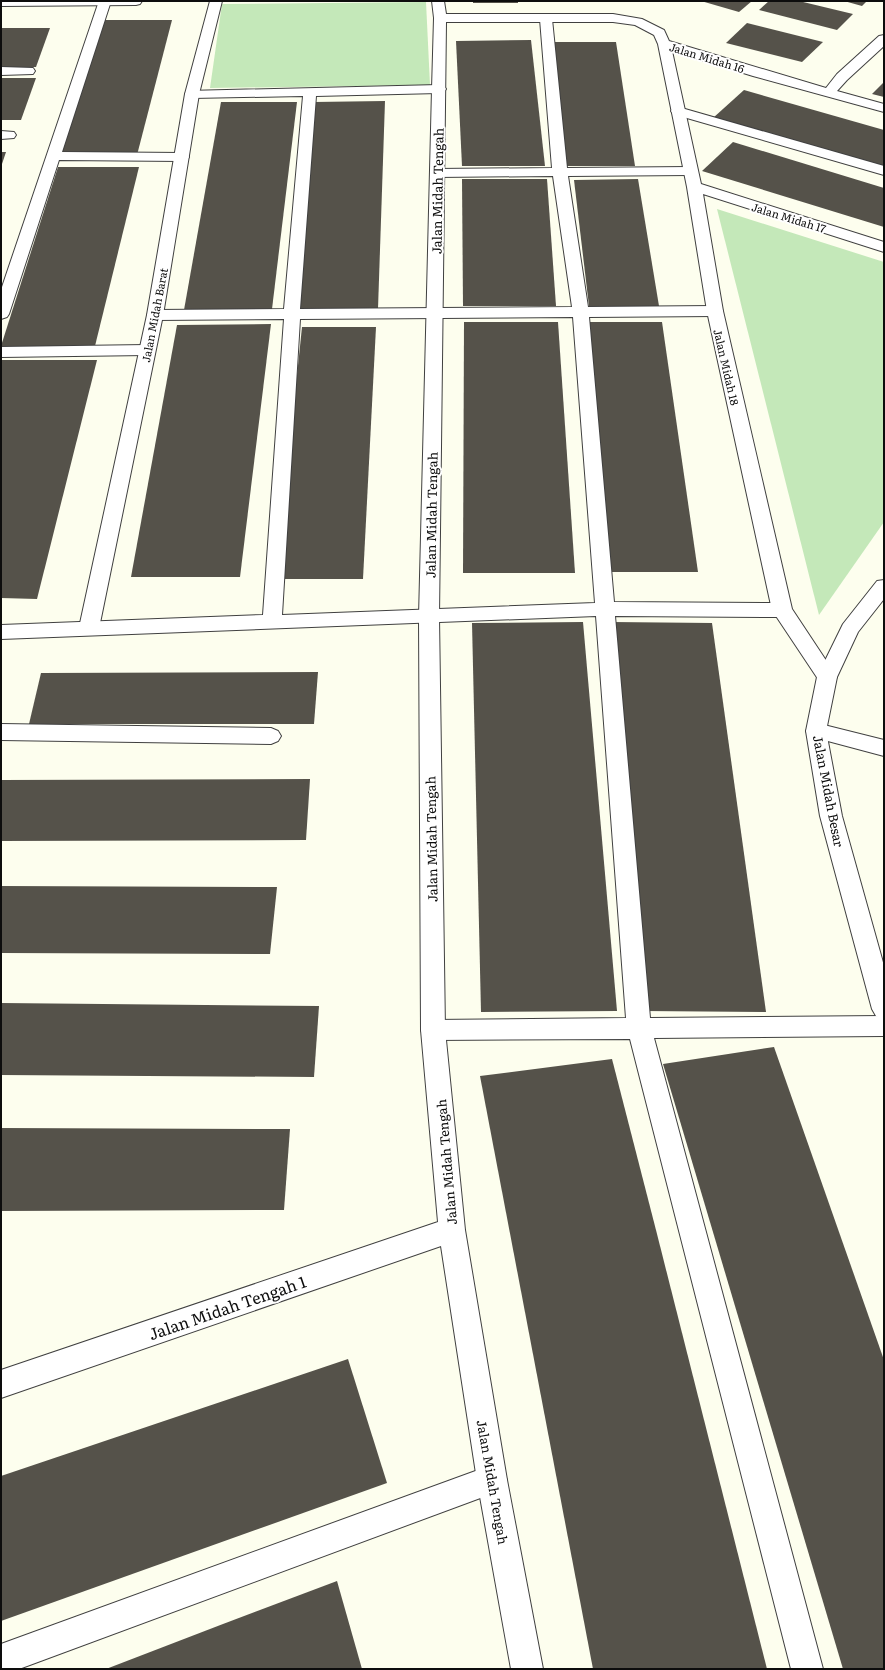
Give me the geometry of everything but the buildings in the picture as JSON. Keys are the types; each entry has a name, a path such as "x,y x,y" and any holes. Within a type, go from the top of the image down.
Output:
{"street":[{"path":"5,1 136,1"},
{"path":"1,314 105,1"},
{"name":"Jalan Midah Barat","path":"89,628 155,315 192,94 216,1"},
{"name":"Jalan Midah 16","path":"439,10 546,19 612,18 638,22 660,33 664,44 758,73 884,108"},
{"name":"Jalan Midah Tengah","path":"439,10 439,89 429,617 433,1030 452,1230 492,1480 527,1669"},
{"path":"546,19 560,172 581,312 638,1027 807,1669"},
{"path":"829,92 842,77 884,39"},
{"name":"Jalan Midah 18","path":"664,44 692,179 715,311 782,610 827,677"},
{"path":"1,71 28,72"},
{"path":"192,94 439,89"},
{"path":"272,621 292,314 310,92"},
{"path":"678,111 884,171"},
{"path":"53,156 182,157"},
{"name":"Jalan Midah 17","path":"437,173 560,172 692,179 884,246"},
{"path":"155,315 715,311"},
{"path":"1,352 147,350"},
{"name":"Jalan Midah Besar","path":"884,586 850,629 827,677 816,731 831,816 884,1009"},
{"path":"1,632 272,621 429,617 604,609 782,610"},
{"path":"816,731 884,748"},
{"path":"1,732 271,736"},
{"path":"433,1030 884,1026"},
{"name":"Jalan Midah Tengah 1","path":"1,1384 452,1230"},
{"path":"1,1660 492,1480"}],"green space":[{"path":"426,2 430,85 210,88 222,4"},
{"path":"717,209 884,262 884,522 819,615"}]}
